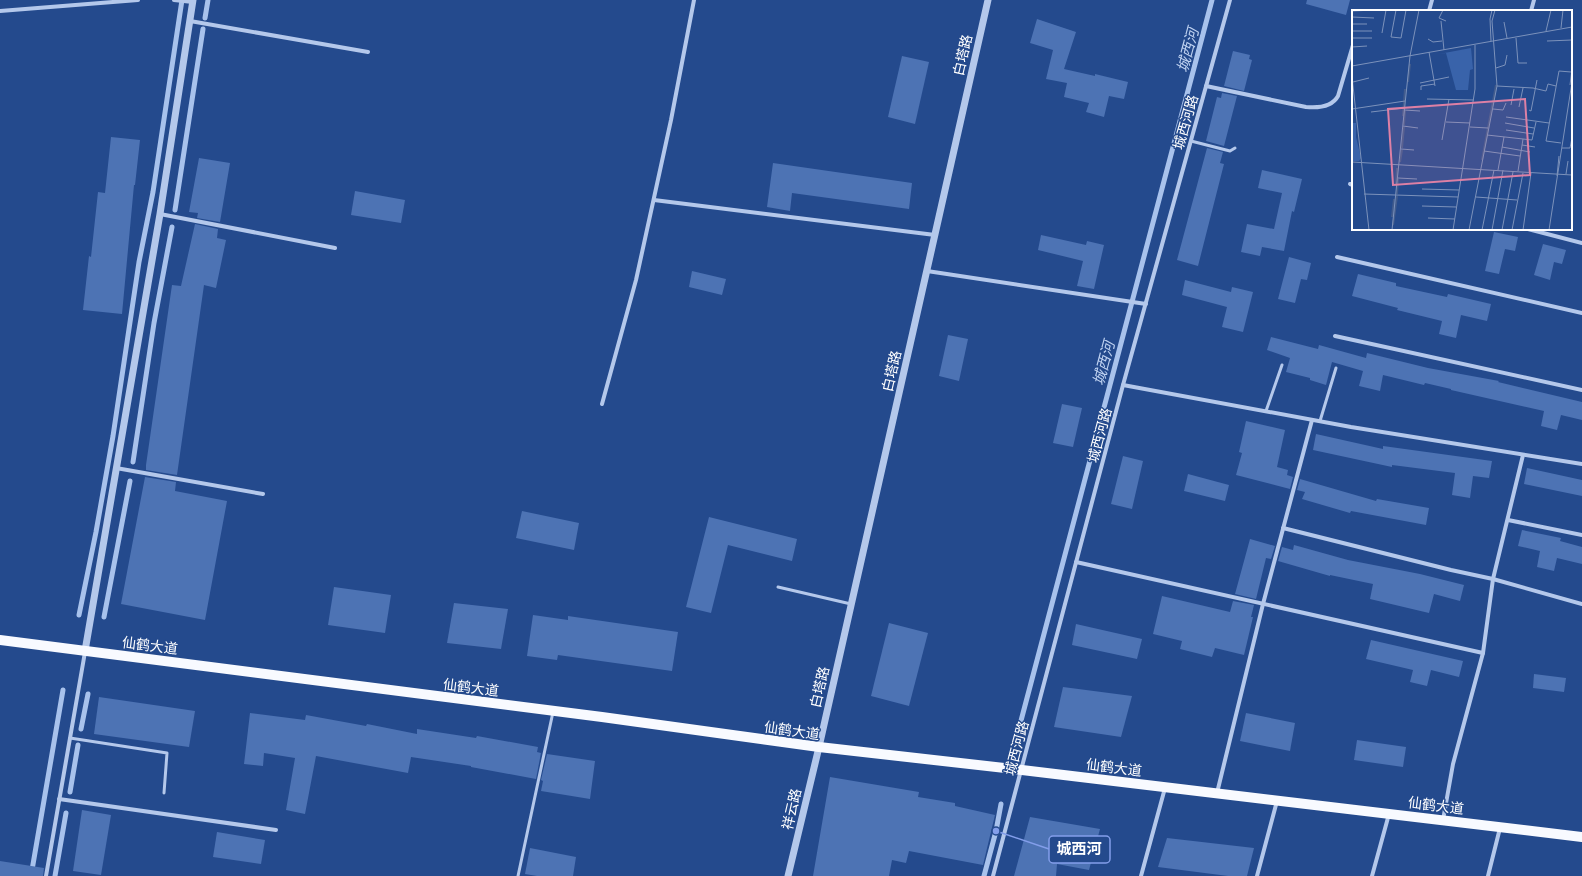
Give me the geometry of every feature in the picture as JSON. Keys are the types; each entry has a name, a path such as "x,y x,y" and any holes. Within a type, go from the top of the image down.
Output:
{"main road":[{"name":"仙鹤大道","path":"0,640 553,711 819,748 1022,770 1582,837"}],"street":[{"path":"0,11 138,0"},
{"path":"46,876 160,214 190,21 191,1 174,0"},
{"path":"602,404 636,280 671,120 694,0"},
{"name":"白塔路","path":"819,748 988,0"},
{"name":"城西河路","path":"993,876 1076,562 1230,0"},
{"path":"1429,10 1432,0"},
{"path":"1531,10 1534,0"},
{"path":"190,21 368,52"},
{"path":"1206,86 1306,107 1321,107 1332,102 1338,96 1352,48"},
{"path":"654,200 935,235"},
{"path":"160,214 335,248"},
{"path":"1532,230 1582,243"},
{"path":"1337,257 1582,313"},
{"path":"927,271 1146,304"},
{"path":"1335,336 1582,390"},
{"path":"1124,385 1312,420 1582,464"},
{"path":"1217,793 1263,604 1312,420"},
{"path":"1442,820 1453,764 1483,652 1493,579 1523,455"},
{"path":"116,468 263,494"},
{"path":"1508,520 1582,535"},
{"path":"1283,528 1493,579 1582,604"},
{"path":"1076,562 1483,652"},
{"name":"祥云路","path":"788,876 819,748"},
{"path":"1141,876 1165,787"},
{"path":"59,799 276,830"},
{"path":"1256,876 1277,800"},
{"path":"1372,876 1389,814"},
{"path":"1488,876 1500,827"}],"lane":[{"path":"1191,141 1230,151 1236,148"},
{"path":"1266,411 1282,365"},
{"path":"1320,421 1336,368"},
{"path":"778,588 851,604"},
{"path":"518,876 553,711"},
{"path":"70,738 167,753 164,793"}],"building":[{"path":"1307,0 1350,0 1346,15 1306,4"},
{"path":"1037,19 1076,32 1064,69 1095,76 1095,74 1128,82 1124,99 1109,96 1104,117 1086,112 1089,103 1064,97 1067,83 1046,79 1053,50 1030,43"},
{"path":"1233,51 1250,55 1249,59 1252,60 1244,91 1224,86"},
{"path":"902,56 929,62 915,124 888,117"},
{"path":"1222,93 1237,96 1224,146 1206,141 1217,97 1221,98"},
{"path":"111,137 140,140 134,185 122,314 83,310 89,256 91,257 98,192 105,193"},
{"path":"1207,148 1223,152 1220,163 1224,164 1198,266 1177,260"},
{"path":"199,158 230,163 220,222 197,218 198,213 189,212"},
{"path":"773,163 912,183 909,209 792,193 790,211 767,207"},
{"path":"1262,170 1302,179 1294,212 1292,211 1284,251 1262,247 1260,256 1241,252 1247,224 1274,229 1282,193 1258,188"},
{"path":"355,191 405,200 401,223 351,215"},
{"path":"195,224 218,229 217,238 226,240 216,288 204,285 177,475 146,470 146,465 172,285 181,286"},
{"path":"1494,232 1518,237 1515,251 1505,249 1499,274 1485,271"},
{"path":"1041,235 1086,245 1087,241 1104,245 1094,289 1077,286 1083,261 1038,250"},
{"path":"1543,244 1566,250 1562,264 1554,262 1550,280 1534,275"},
{"path":"1289,257 1311,263 1307,280 1301,279 1295,303 1278,299"},
{"path":"692,271 726,279 722,295 689,287"},
{"path":"1358,274 1396,283 1396,286 1447,297 1448,294 1491,304 1487,321 1461,315 1456,338 1439,334 1442,321 1397,310 1398,308 1352,296"},
{"path":"1185,280 1231,292 1232,287 1253,292 1243,332 1222,327 1227,307 1182,295"},
{"path":"948,335 968,339 959,381 939,376"},
{"path":"1271,337 1318,349 1319,345 1366,358 1367,353 1428,368 1499,381 1498,382 1582,402 1582,420 1561,415 1557,430 1541,426 1544,411 1425,383 1424,385 1383,375 1380,391 1359,386 1363,371 1332,362 1326,385 1310,380 1310,378 1286,372 1290,358 1267,350"},
{"path":"1062,404 1082,408 1073,447 1053,443"},
{"path":"1246,421 1285,430 1277,467 1288,470 1287,475 1293,477 1290,489 1236,475 1242,453 1239,452"},
{"path":"1316,434 1383,449 1383,446 1492,461 1489,478 1473,476 1470,498 1452,495 1455,473 1392,465 1392,467 1313,450"},
{"path":"1123,456 1143,461 1132,509 1111,504"},
{"path":"1527,468 1582,480 1582,496 1524,484"},
{"path":"1188,474 1229,485 1225,501 1184,491"},
{"path":"145,477 176,482 175,491 227,501 205,620 121,604"},
{"path":"1300,479 1376,501 1377,499 1429,508 1426,525 1351,511 1350,513 1302,499 1305,492 1297,490"},
{"path":"522,511 579,523 574,550 516,538"},
{"path":"709,517 797,539 792,561 728,545 711,613 686,607"},
{"path":"1522,530 1561,538 1560,541 1582,547 1582,564 1557,558 1554,571 1537,567 1540,551 1518,546"},
{"path":"1250,539 1275,546 1271,559 1266,558 1256,599 1235,594"},
{"path":"1294,545 1348,560 1420,574 1464,585 1460,601 1434,594 1429,613 1370,599 1373,584 1330,576 1278,561 1282,547 1293,550"},
{"path":"334,587 391,595 385,633 328,625"},
{"path":"1162,596 1230,612 1233,601 1254,605 1251,617 1253,617 1244,655 1215,648 1212,657 1180,649 1182,641 1153,634"},
{"path":"454,603 508,609 501,649 447,643"},
{"path":"533,615 568,620 568,616 678,632 672,671 558,655 557,660 527,656"},
{"path":"889,623 928,633 909,706 871,696"},
{"path":"1076,624 1142,639 1137,659 1072,645"},
{"path":"1371,640 1463,661 1459,677 1431,670 1427,686 1410,682 1413,670 1366,659"},
{"path":"1534,674 1566,678 1564,692 1533,688"},
{"path":"1063,687 1132,696 1121,737 1054,727"},
{"path":"99,697 195,711 189,747 94,734"},
{"path":"250,713 305,720 306,715 366,726 367,724 417,734 417,729 476,738 477,736 538,747 537,752 541,753 536,779 471,766 411,757 408,773 316,756 305,814 286,810 295,758 264,753 263,766 244,764"},
{"path":"1246,713 1295,723 1290,751 1240,741"},
{"path":"1357,740 1406,747 1403,767 1354,760"},
{"path":"547,754 595,761 590,799 541,791 543,781 541,780"},
{"path":"830,777 919,792 918,797 955,803 955,806 995,815 983,865 909,851 906,863 892,860 889,876 813,876"},
{"path":"82,810 111,815 101,875 73,871"},
{"path":"1030,817 1100,829 1089,870 1057,864 1056,876 1014,876"},
{"path":"217,832 265,840 261,864 213,857"},
{"path":"1167,838 1254,848 1247,876 1228,876 1158,867"},
{"path":"530,848 576,857 573,876 537,876 525,874"},
{"path":"0,861 44,868 43,876 0,876"}],"waterway":[{"path":"79,615 96,532 113,436 139,262 153,192 182,0"},
{"path":"205,18 208,0"},
{"name":"城西河","path":"1018,732 1212,0"},
{"path":"175,210 203,29"},
{"path":"133,462 154,323 172,227"},
{"path":"104,617 130,481"},
{"path":"31,876 63,690"},
{"path":"81,729 88,694"},
{"path":"70,792 78,745"},
{"name":"城西河","path":"984,876 996,831 1001,804"},
{"path":"55,876 66,813"}],"place":[{"name":"城西河","path":"996,831"}]}
